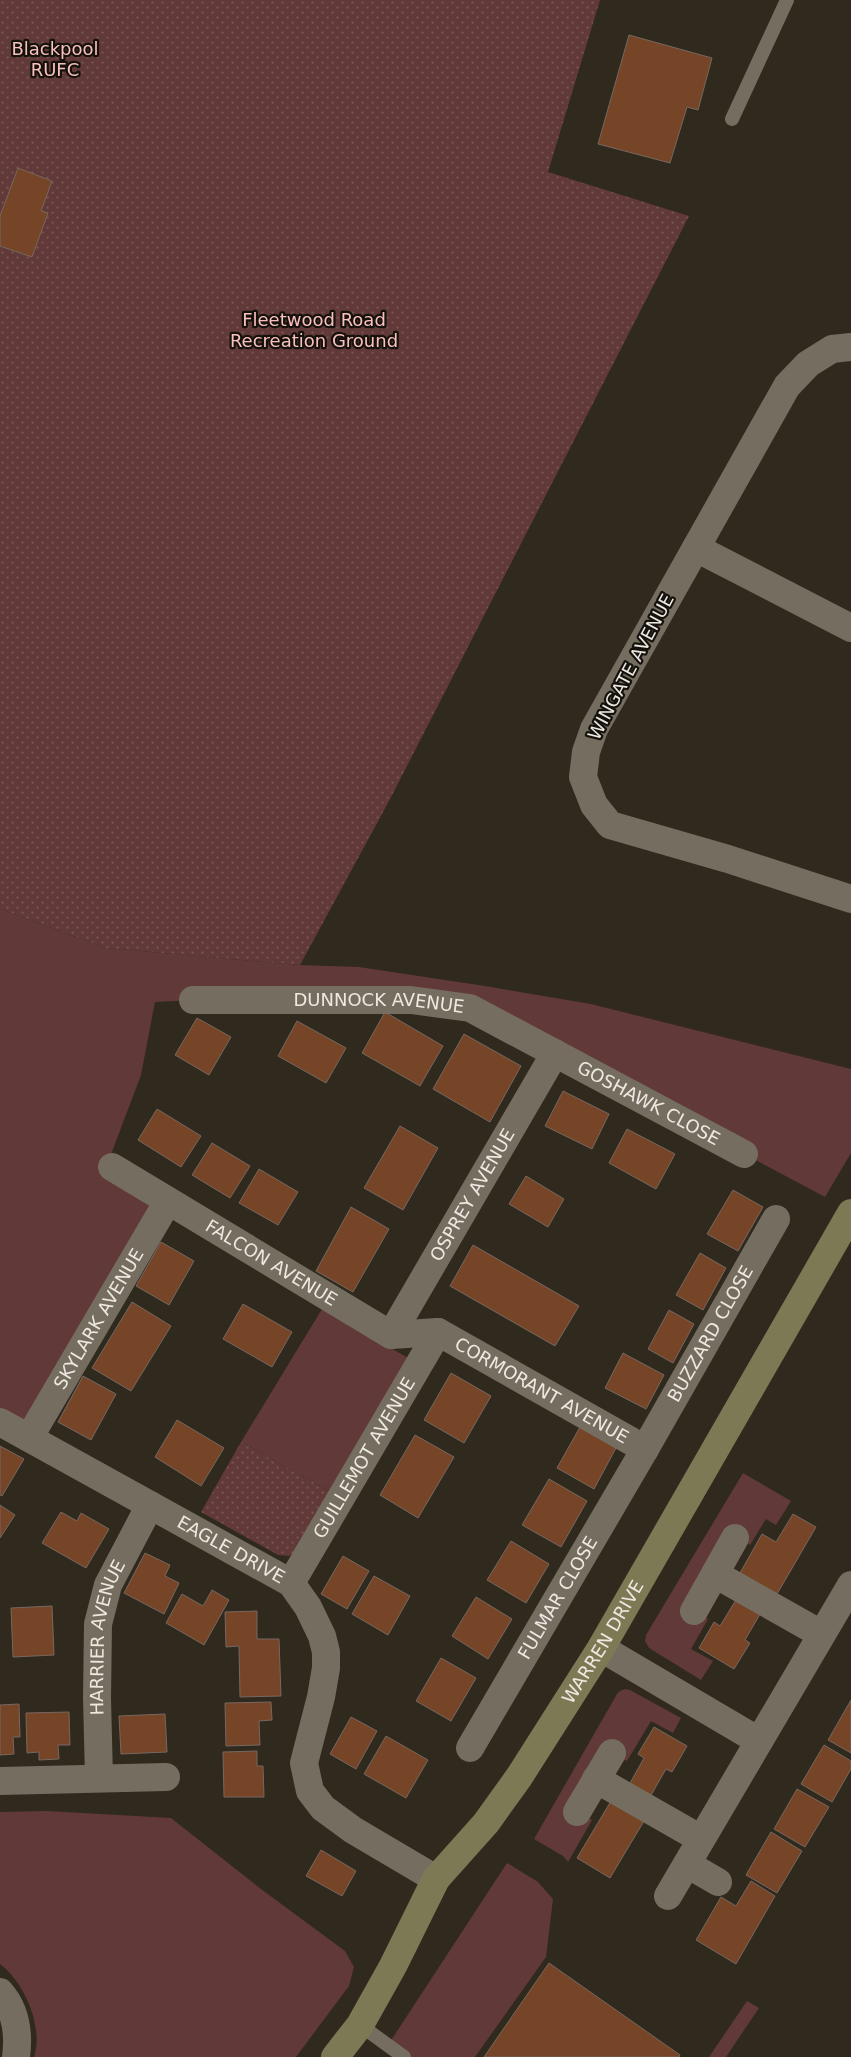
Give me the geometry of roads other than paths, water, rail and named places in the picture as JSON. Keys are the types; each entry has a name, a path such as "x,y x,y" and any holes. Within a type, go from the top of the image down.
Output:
{"main road":[{"name":"WARREN DRIVE","path":"336,2057 360,2025 393,1966 436,1879 486,1823 514,1784 601,1648 851,1213"}],"street":[{"name":"WINGATE AVENUE","path":"851,347 832,349 808,364 787,386 594,729 586,752 583,777 594,805 610,824 728,859 851,899"},
{"path":"696,548 851,628"},
{"name":"DUNNOCK AVENUE","path":"193,1000 411,1000 470,1008 555,1053"},
{"name":"GOSHAWK CLOSE","path":"555,1053 744,1154"},
{"name":"OSPREY AVENUE","path":"390,1335 555,1053"},
{"name":"FALCON AVENUE","path":"112,1167 390,1335"},
{"name":"SKYLARK AVENUE","path":"29,1438 168,1202"},
{"name":"BUZZARD CLOSE","path":"645,1449 776,1219"},
{"path":"390,1335 438,1332"},
{"name":"CORMORANT AVENUE","path":"438,1332 645,1449"},
{"name":"GUILLEMOT AVENUE","path":"291,1583 438,1332"},
{"name":"EAGLE DRIVE","path":"0,1422 291,1583 308,1607 322,1636 326,1652 326,1668 321,1697 304,1763 310,1790 323,1808 352,1830 436,1879"},
{"name":"FULMAR CLOSE","path":"470,1748 645,1449"},
{"name":"HARRIER AVENUE","path":"99,1778 98,1624 108,1585 150,1506"},
{"path":"694,1611 736,1538"},
{"path":"715,1574 835,1624"},
{"path":"668,1896 759,1741 835,1624 851,1585"},
{"path":"601,1648 759,1741"},
{"path":"577,1812 612,1752"},
{"path":"12,1781 166,1777"},
{"path":"596,1779 701,1839"},
{"path":"687,1864 718,1882"},
{"path":"0,1992 14,2015 18,2040 16,2057"}],"lane":[{"path":"732,120 787,0"},
{"path":"360,2025 404,2057"}],"park label":[{"name":"Blackpool RUFC","path":"55,59"},
{"name":"Fleetwood Road Recreation Ground","path":"314,330"}]}
